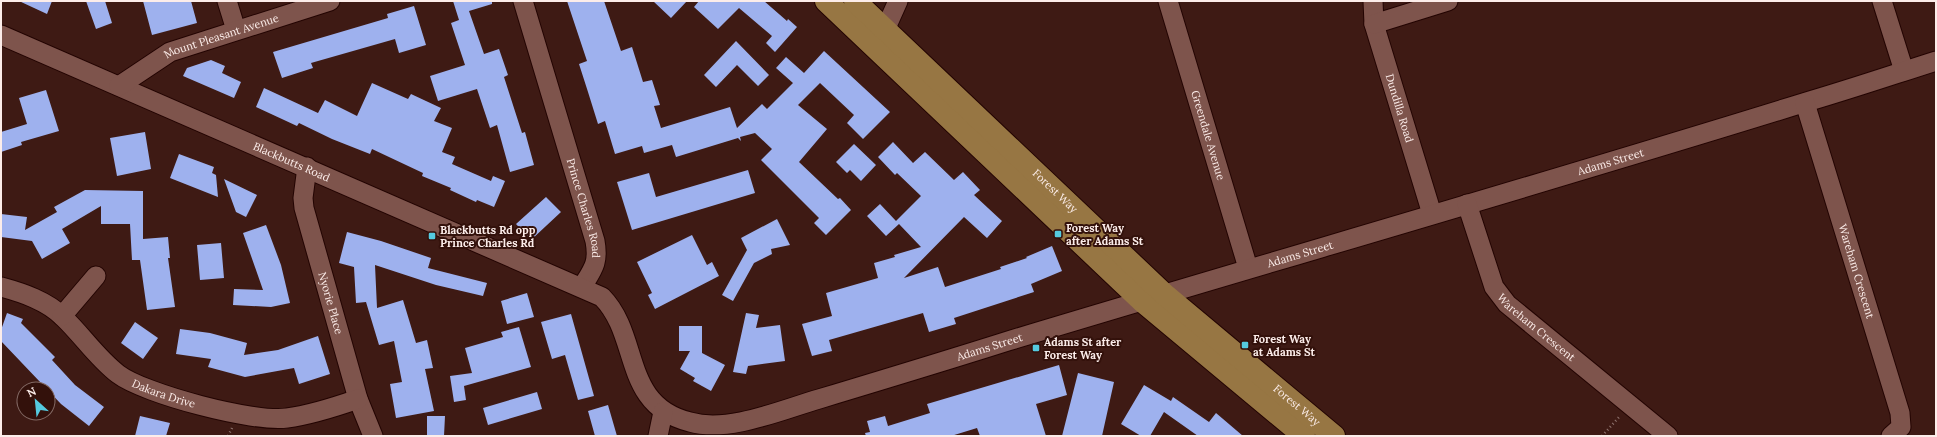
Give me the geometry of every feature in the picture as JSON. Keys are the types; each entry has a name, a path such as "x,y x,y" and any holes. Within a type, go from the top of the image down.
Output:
{"main road":[{"name":"Forest Way","path":"826,1 878,37 1164,294 1334,436"},
{"name":"Forest Way","path":"855,1 878,37 1142,301 1304,436"}],"street":[{"path":"227,1 236,30"},
{"name":"Mount Pleasant Avenue","path":"119,86 170,52 330,1"},
{"name":"Prince Charles Road","path":"523,1 595,241 597,255 594,266 582,287"},
{"path":"878,37 898,1"},
{"name":"Greendale Avenue","path":"1168,1 1248,268"},
{"name":"Dundilla Road","path":"1373,1 1374,24 1432,214"},
{"path":"1374,24 1448,1"},
{"path":"1882,1 1904,71"},
{"name":"Blackbutts Road","path":"1,35 582,287"},
{"name":"Adams Street","path":"663,412 691,423 711,425 737,423 1248,268 1805,103 1936,61"},
{"name":"Wareham Crescent","path":"1805,103 1900,413 1901,427 1891,436"},
{"name":"Nyorie Place","path":"307,167 303,198 304,208 358,399 373,436"},
{"name":"Wareham Crescent","path":"1467,204 1494,287 1507,304 1668,436"},
{"path":"62,316 96,276"},
{"name":"Dakara Drive","path":"1,287 31,296 62,316 119,374 146,389 239,415 286,418 358,399"},
{"path":"582,287 602,297 614,309 620,323 632,365 640,383 663,412 658,436"}],"path":[{"path":"1602,436 1629,405"}],"building":[{"path":"19,1 52,1 47,14"},
{"path":"86,1 105,1 112,23 96,29"},
{"path":"143,1 191,1 197,23 152,35"},
{"path":"453,1 492,1 492,4 469,11 484,54 499,49 508,75 504,77 522,133 525,132 534,165 510,172 497,125 490,128 477,89 438,101 430,76 465,65 451,23 459,20"},
{"path":"567,1 604,1 621,51 632,47 643,82 652,80 660,105 654,106 661,128 730,107 737,128 762,104 767,109 793,83 776,68 786,57 804,73 824,51 890,112 863,139 847,123 854,115 820,83 798,105 827,129 799,162 838,199 840,198 851,210 826,235 814,223 819,218 761,160 772,149 755,133 740,137 741,141 738,138 676,157 672,145 644,153 642,146 615,154 605,121 598,124 579,64 587,61"},
{"path":"653,1 687,1 671,18"},
{"path":"699,1 764,1 787,21 788,19 797,27 775,52 766,43 772,36 739,8 718,29 694,7"},
{"path":"414,6 426,45 399,53 395,39 311,63 313,68 282,78 273,52 388,18 387,14"},
{"path":"736,41 769,75 758,86 737,65 716,87 704,75"},
{"path":"211,60 225,66 222,73 241,82 234,98 183,76 187,68"},
{"path":"372,83 408,99 411,94 441,108 434,121 452,128 442,152 455,157 452,164 491,181 493,176 505,181 494,207 477,200 476,202 450,190 451,188 422,176 423,173 372,149 370,154 332,139 299,123 297,126 256,107 264,88 318,113 325,100 357,116"},
{"path":"46,90 59,131 21,142 22,145 1,152 1,132 27,124 19,98"},
{"path":"145,132 151,169 117,176 110,138"},
{"path":"893,142 913,163 925,152 954,180 963,172 980,190 974,195 1002,221 987,238 964,217 904,278 938,267 945,287 1001,269 1000,267 1027,258 1026,257 1052,246 1062,271 1031,284 1034,292 954,318 956,324 929,332 923,313 829,340 832,351 812,356 802,324 832,316 826,293 878,278 874,263 921,247 899,224 886,236 867,216 880,204 896,221 921,196 897,173 895,175 878,157"},
{"path":"854,144 876,165 861,181 850,170 847,173 836,162"},
{"path":"179,154 214,167 212,173 216,175 218,197 170,178"},
{"path":"748,170 755,193 632,230 617,182 649,173 656,197"},
{"path":"224,179 257,195 246,217 236,212"},
{"path":"85,190 143,191 143,239 168,237 170,258 168,258 175,307 147,310 140,260 132,260 130,224 101,224 101,206 62,229 70,243 42,259 32,241 1,237 1,214 27,217 25,230 57,212 54,207"},
{"path":"546,197 561,212 531,240 516,224"},
{"path":"777,219 790,245 771,249 772,254 754,263 733,301 722,295 747,250 741,238"},
{"path":"266,225 281,265 290,303 271,307 233,305 234,289 263,290 243,233"},
{"path":"347,232 381,241 431,258 428,268 487,283 483,296 436,285 375,265 377,308 403,300 416,343 427,340 433,368 425,369 434,411 396,418 390,384 402,382 394,341 379,345 366,302 356,303 354,267 339,263"},
{"path":"692,235 707,265 712,262 719,276 655,309 648,295 652,293 637,262"},
{"path":"221,243 224,278 200,280 197,245"},
{"path":"527,293 534,317 507,324 501,301"},
{"path":"7,313 23,319 21,323 55,357 52,360 75,385 104,407 89,426 56,399 56,381 39,381 1,341 1,330"},
{"path":"746,313 759,315 756,328 780,325 785,361 748,366 746,374 733,372"},
{"path":"571,314 594,396 578,400 565,355 552,359 541,322"},
{"path":"135,322 158,338 143,359 121,343"},
{"path":"679,326 702,326 702,353 725,365 711,391 693,381 695,378 680,369 690,351 679,351"},
{"path":"519,327 531,367 464,386 466,400 454,402 450,376 472,373 465,348 503,337 501,332"},
{"path":"180,329 210,333 247,343 244,355 278,350 318,336 330,374 299,384 294,368 245,377 208,367 211,359 176,354"},
{"path":"1059,365 1067,395 1036,404 1046,436 980,436 977,428 951,436 866,436 865,433 870,432 867,421 885,416 888,426 930,413 927,404"},
{"path":"1078,373 1114,382 1102,436 1062,436"},
{"path":"1144,385 1171,401 1173,397 1209,422 1216,413 1243,436 1198,436 1164,412 1150,436 1141,436 1121,424"},
{"path":"537,392 542,409 488,425 483,408"},
{"path":"608,405 617,436 595,436 588,411"},
{"path":"140,416 170,423 166,436 135,436"},
{"path":"427,416 445,416 444,436 427,436"}],"place":[{"name":"Forest Way after Adams St","path":"1058,234"},
{"name":"Blackbutts Rd opp Prince Charles Rd","path":"432,236"},
{"name":"Forest Way at Adams St","path":"1245,345"},
{"name":"Adams St after Forest Way","path":"1036,348"}]}
